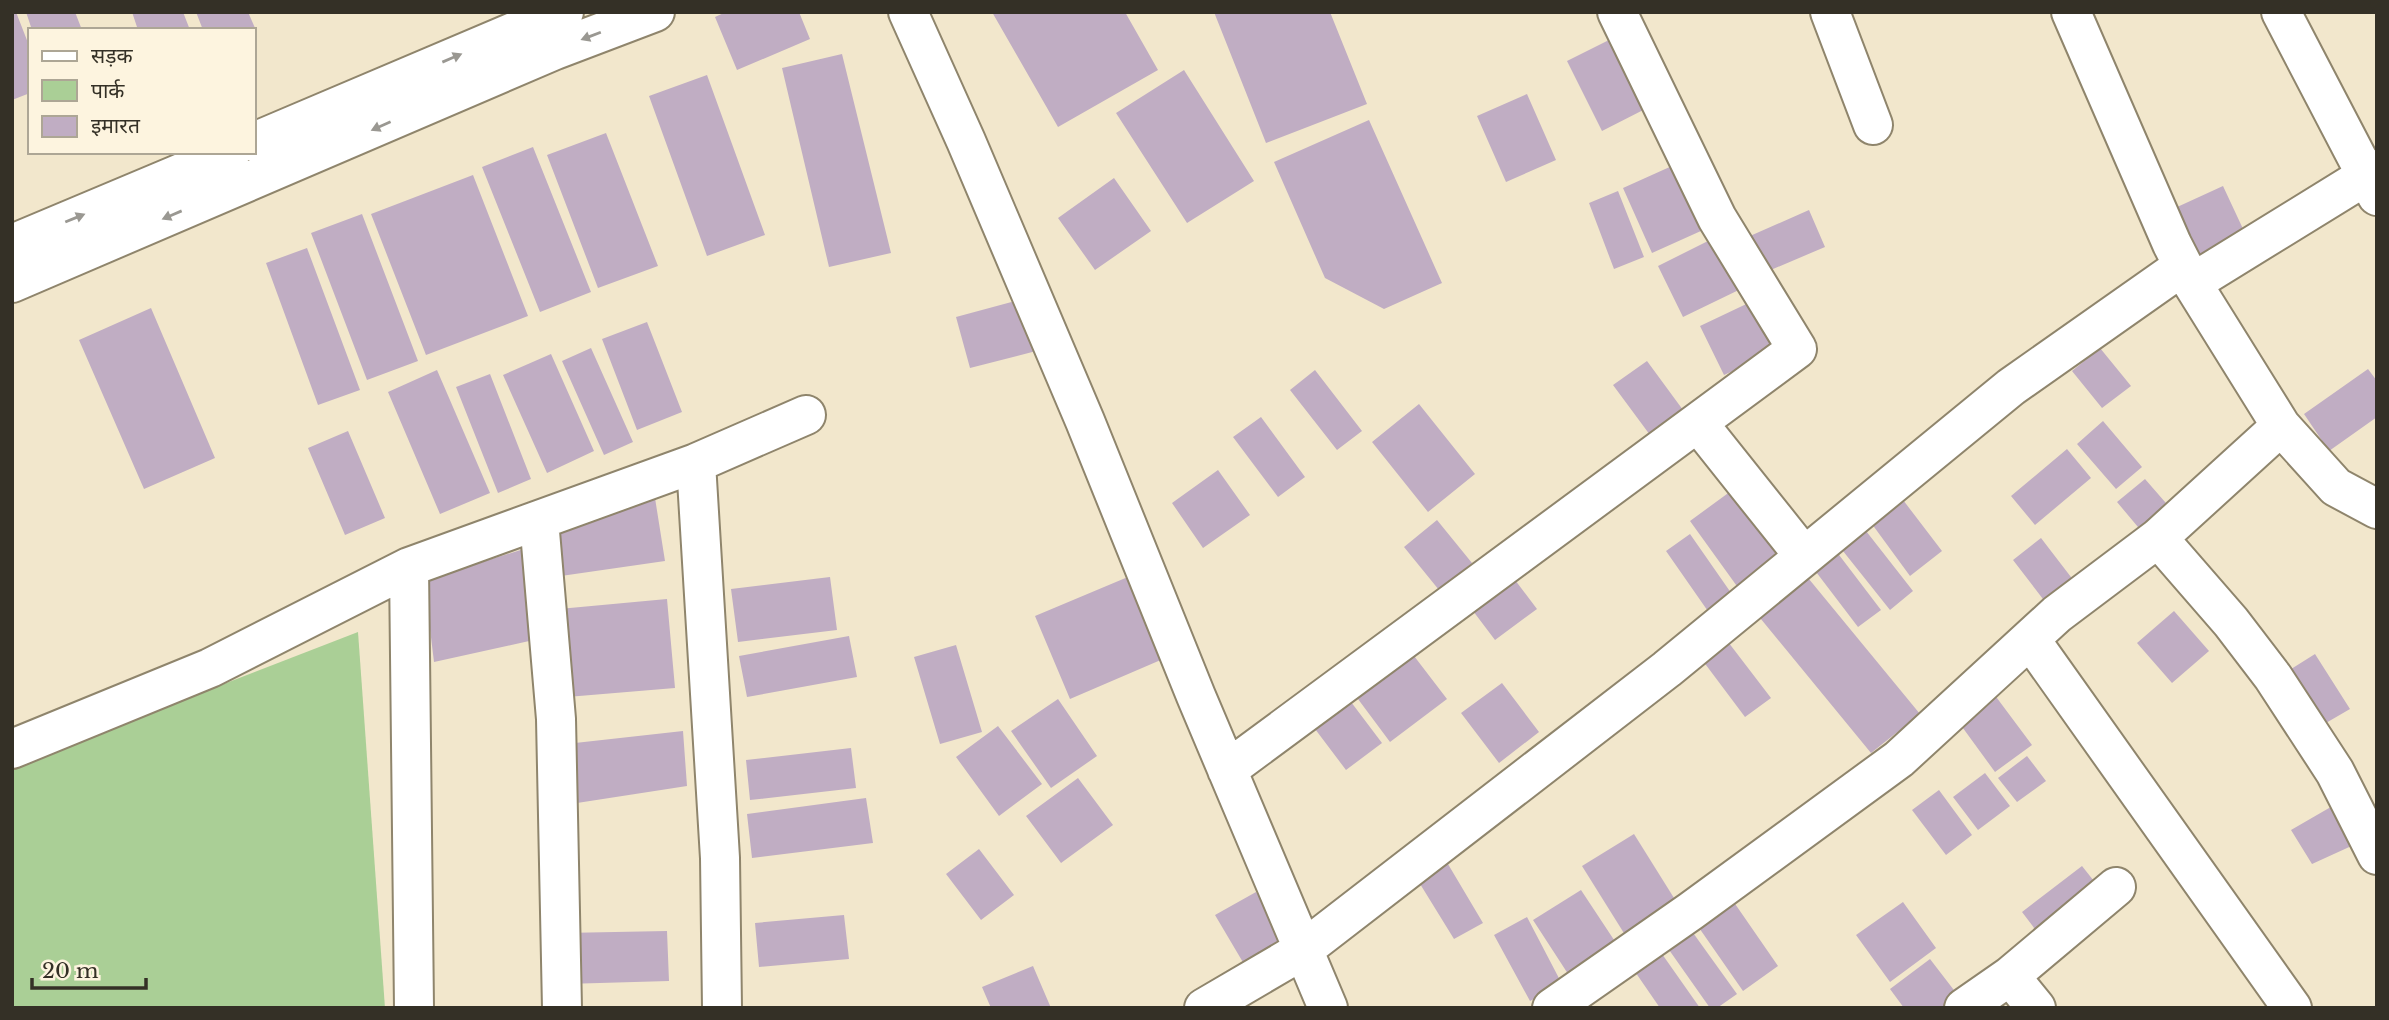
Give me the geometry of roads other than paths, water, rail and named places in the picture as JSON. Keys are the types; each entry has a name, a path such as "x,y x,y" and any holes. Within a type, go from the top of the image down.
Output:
{"street":[{"path":"12,283 564,12"},
{"path":"256,141 528,32 654,12"},
{"path":"908,12 966,141 1079,408 1328,1008"},
{"path":"1227,770 1797,349 1717,218 1617,12"},
{"path":"1830,12 1873,125"},
{"path":"2071,12 2187,275 2281,426 2336,487 2377,509"},
{"path":"1204,1008 1303,950 1667,668 2011,387 2187,275 2373,180 2281,12"},
{"path":"12,244 226,154"},
{"path":"14,744 210,668 409,566 696,463 806,415"},
{"path":"1698,423 1804,556"},
{"path":"1552,1008 1691,911 1899,759 2057,614 2158,538 2281,426"},
{"path":"696,463 720,858 722,1008"},
{"path":"538,520 556,719 562,1008"},
{"path":"2158,538 2231,622 2273,677 2335,772 2377,855"},
{"path":"409,566 414,1008"},
{"path":"2029,639 2292,1008"},
{"path":"1964,1008 2010,976 2116,887"},
{"path":"2010,976 2036,1008"}]}
